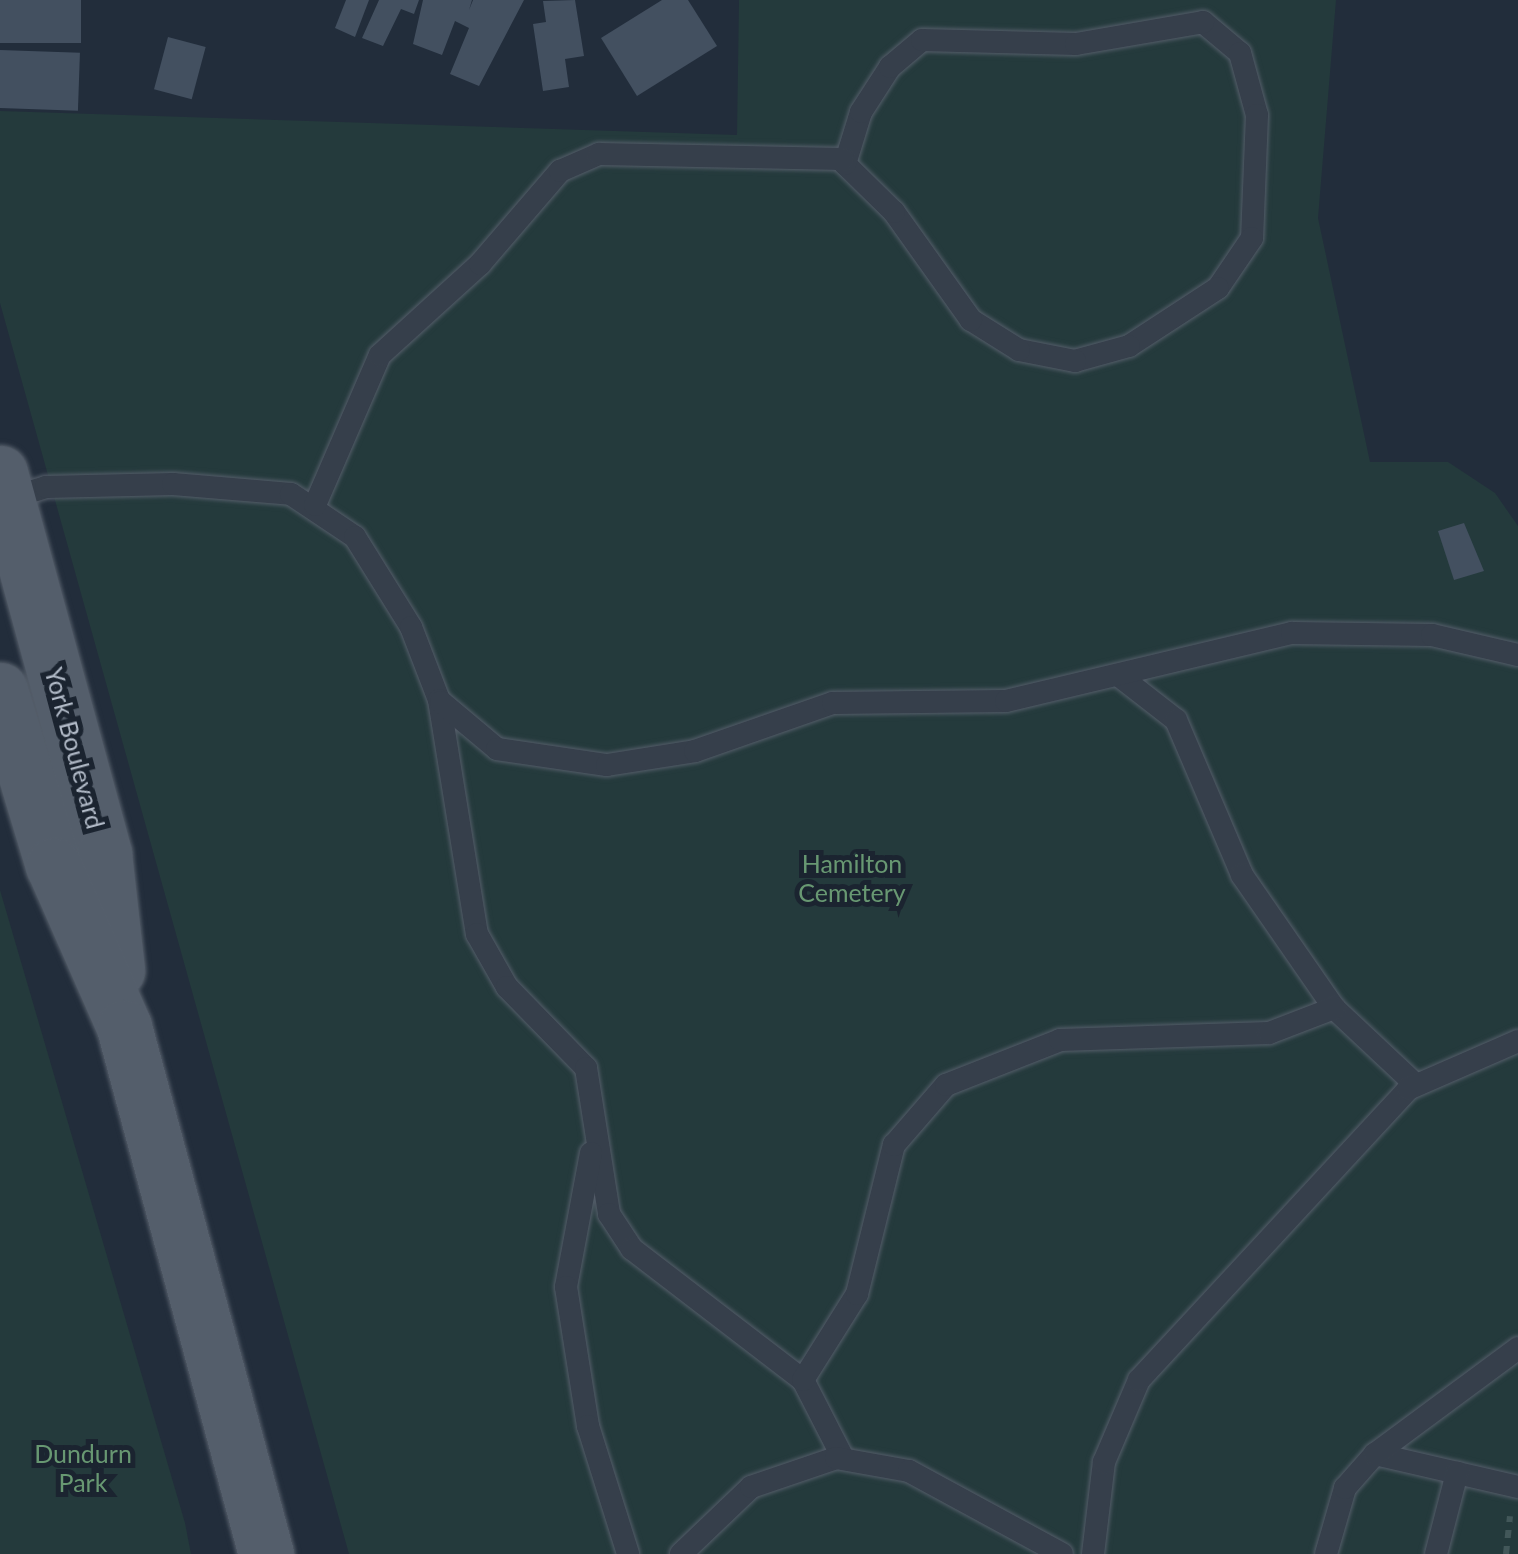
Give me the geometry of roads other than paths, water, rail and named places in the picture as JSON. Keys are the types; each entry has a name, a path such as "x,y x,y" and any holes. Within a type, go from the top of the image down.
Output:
{"main road":[{"name":"York Boulevard","path":"4,486 104,854 124,1028"},
{"name":"York Boulevard","path":"0,690 54,865 124,1028 266,1554"}],"lane":[{"path":"1203,22 1240,52 1257,115 1260,182 1252,238 1218,288 1129,346 1075,361 1019,350 971,320 844,159 890,66 922,40 1076,44 1203,22"},
{"path":"314,505 380,354 480,264 560,172 599,154 844,159"},
{"path":"4,486 173,484 291,494 314,505 356,536 411,627 439,700 477,934 507,988 586,1068 598,1106 594,1145 572,1214 566,1287 588,1426 628,1554"},
{"path":"439,700 497,749 608,765 695,751 833,703 1006,700 1122,678 1292,633 1432,635 1518,655"},
{"path":"1122,678 1176,720 1242,876 1334,1008 1414,1084"},
{"path":"804,1380 858,1294 894,1145 946,1085 1060,1040 1269,1033 1334,1008"},
{"path":"1093,1554 1104,1462 1138,1380 1414,1084 1518,1041"},
{"path":"594,1145 609,1214 632,1250 804,1380 842,1458"},
{"path":"1326,1554 1346,1488 1375,1454 1518,1348"},
{"path":"1375,1454 1518,1487"},
{"path":"681,1554 751,1487 792,1466 842,1458 910,1471 1062,1554"},
{"path":"1436,1554 1457,1473"}],"park label":[{"name":"Hamilton Cemetery","path":"852,878"},
{"name":"Dundurn Park","path":"83,1468"}]}
